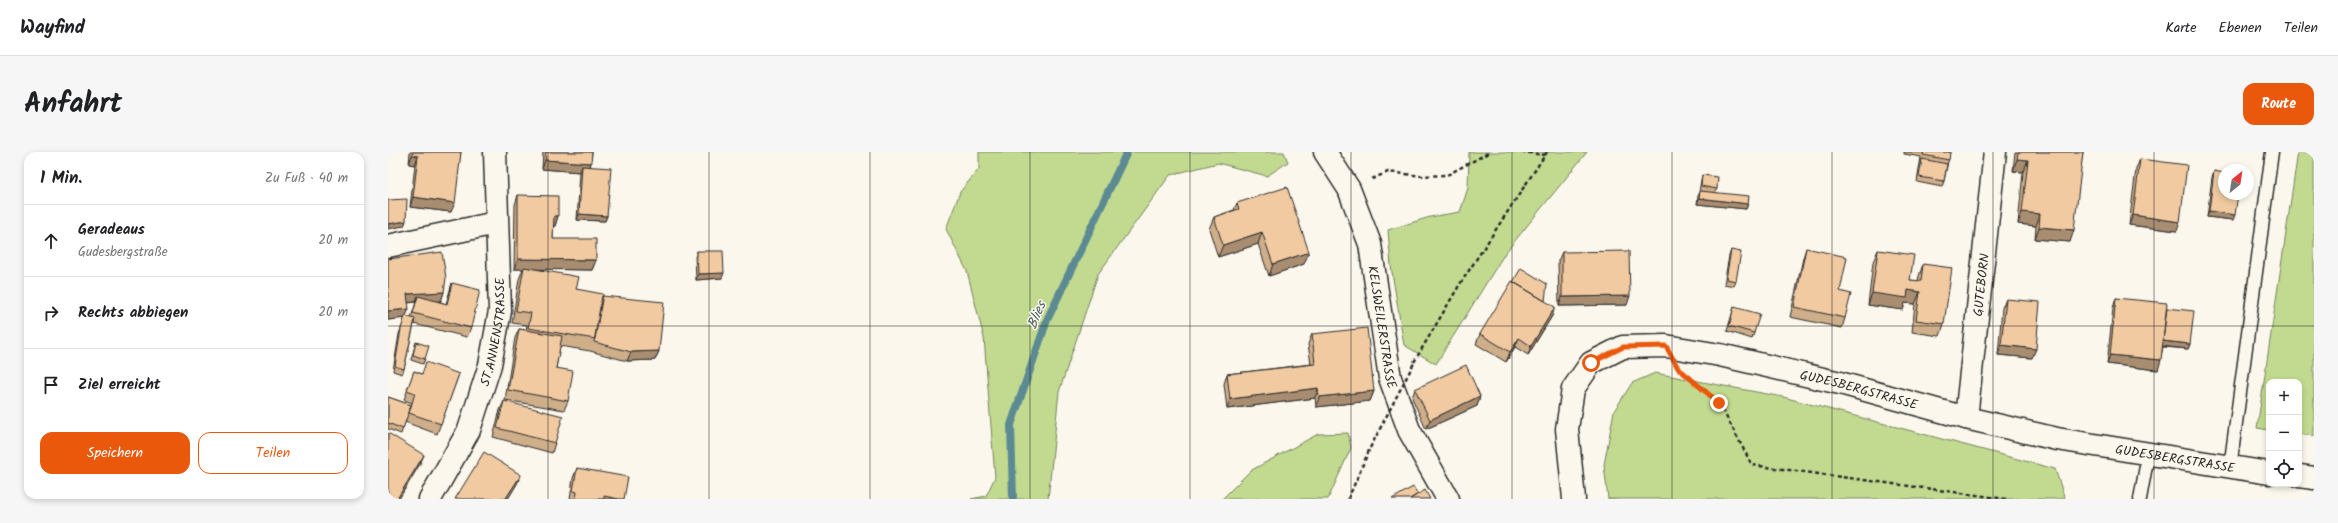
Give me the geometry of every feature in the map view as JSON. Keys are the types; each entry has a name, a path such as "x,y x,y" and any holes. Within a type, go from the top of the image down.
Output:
{"main road":[{"name":"ST.ANNENSTRASSE","path":"430,499 469,430 490,365 500,311 496,223 496,152"},
{"name":"KELSWEILERSTRASSE","path":"1325,152 1349,189 1370,244 1390,378 1409,430 1448,499"},
{"name":"GUTEBORN","path":"1966,418 1995,152"},
{"path":"388,246 496,223"},
{"name":"GUDESBERGSTRASSE","path":"1574,499 1567,430 1573,389 1591,363 1623,347 1666,346 1720,354 1825,379 1966,418 2057,439 2148,455 2266,473"},
{"path":"2302,476 2314,478"}],"lane":[{"path":"2230,468 2272,152"},
{"path":"2140,499 2148,455"}],"path":[{"path":"1349,189 1388,172 1422,176 1447,175 1490,152"},
{"path":"1348,499 1370,448 1414,363 1460,284 1546,154 1521,152"},
{"path":"1666,346 1678,368 1719,403 1752,465 2006,499"}],"green space":[{"path":"979,152 1284,152 1288,162 1267,176 1218,163 1170,175 1098,274 1059,392 1048,499 971,499 986,496 995,477 984,338 967,271 946,229 960,192 979,169"},
{"path":"1469,152 1587,152 1505,253 1436,364 1404,345 1391,266 1388,230 1430,217 1460,212 1468,188"},
{"path":"2298,152 2314,152 2314,436 2302,434 2302,379 2266,379 2266,430 2257,428"},
{"path":"1655,373 1783,397 2055,469 2065,499 1608,499 1604,465 1614,411 1632,383"},
{"path":"1348,433 1351,448 1328,499 1222,499 1250,471 1318,434"}],"building":[{"path":"413,152 461,152 455,203 413,197 418,156 412,155"},
{"path":"546,152 592,152 591,163 545,160"},
{"path":"1924,152 1950,152 1949,160 1923,155"},
{"path":"2018,152 2083,152 2074,230 2039,227 2040,214 2022,212 2028,160 2017,159"},
{"path":"1922,159 1947,164 1944,181 1919,177"},
{"path":"2140,159 2187,165 2180,222 2133,215"},
{"path":"582,166 611,168 607,216 579,214"},
{"path":"2214,171 2218,172 2218,200 2237,200 2235,215 2209,211"},
{"path":"1702,175 1718,177 1717,189 1701,186"},
{"path":"1287,187 1309,252 1273,264 1262,232 1223,245 1214,217 1239,209 1237,203"},
{"path":"1700,191 1749,196 1748,204 1699,198"},
{"path":"518,195 558,196 558,216 554,216 553,239 596,239 596,260 518,259"},
{"path":"407,199 406,221 388,224 388,200"},
{"path":"1806,248 1847,257 1840,291 1851,294 1845,318 1794,307"},
{"path":"1731,250 1741,252 1736,281 1726,279"},
{"path":"1878,250 1914,255 1910,280 1921,281 1923,264 1952,268 1944,324 1916,320 1920,292 1908,290 1907,298 1872,293"},
{"path":"697,251 723,251 724,273 698,274"},
{"path":"1629,251 1630,296 1562,297 1562,252"},
{"path":"442,252 446,278 444,292 407,294 409,309 388,311 388,259"},
{"path":"524,267 579,277 576,289 603,294 595,339 528,328 531,313 516,311"},
{"path":"1521,268 1547,284 1545,301 1513,282"},
{"path":"1512,281 1555,307 1531,346 1519,338 1510,352 1480,334"},
{"path":"452,283 480,290 471,328 413,313 418,296 447,304"},
{"path":"602,296 664,302 659,351 631,352 594,342"},
{"path":"2116,298 2167,303 2161,360 2110,355"},
{"path":"2006,299 2040,302 2036,349 2001,345"},
{"path":"1734,307 1760,314 1754,333 1729,326"},
{"path":"2167,308 2194,311 2190,344 2163,341"},
{"path":"405,316 415,319 404,369 395,366 401,329"},
{"path":"1367,328 1374,391 1319,397 1318,388 1230,399 1227,374 1315,364 1312,334"},
{"path":"519,329 562,336 556,368 573,371 568,401 508,390"},
{"path":"416,342 429,346 425,359 413,355"},
{"path":"426,362 459,374 441,424 409,413 415,393 407,390 414,371 422,374"},
{"path":"1466,365 1480,396 1430,420 1415,389"},
{"path":"388,397 411,405 403,429 388,423"},
{"path":"504,401 563,416 555,443 497,428"},
{"path":"388,433 424,455 397,499 388,499"},
{"path":"484,452 521,475 506,498 509,499 455,499"},
{"path":"577,468 628,477 624,499 604,496 604,499 576,499 577,492 573,491"},
{"path":"1413,487 1418,494 1410,499 1392,499"},
{"path":"1425,490 1430,499 1410,499"}],"waterway":[{"name":"Blies","path":"1013,499 1011,425 1047,320 1127,152"}],"route":[{"path":"1591,363 1623,347 1666,346 1678,368 1719,403"}]}
